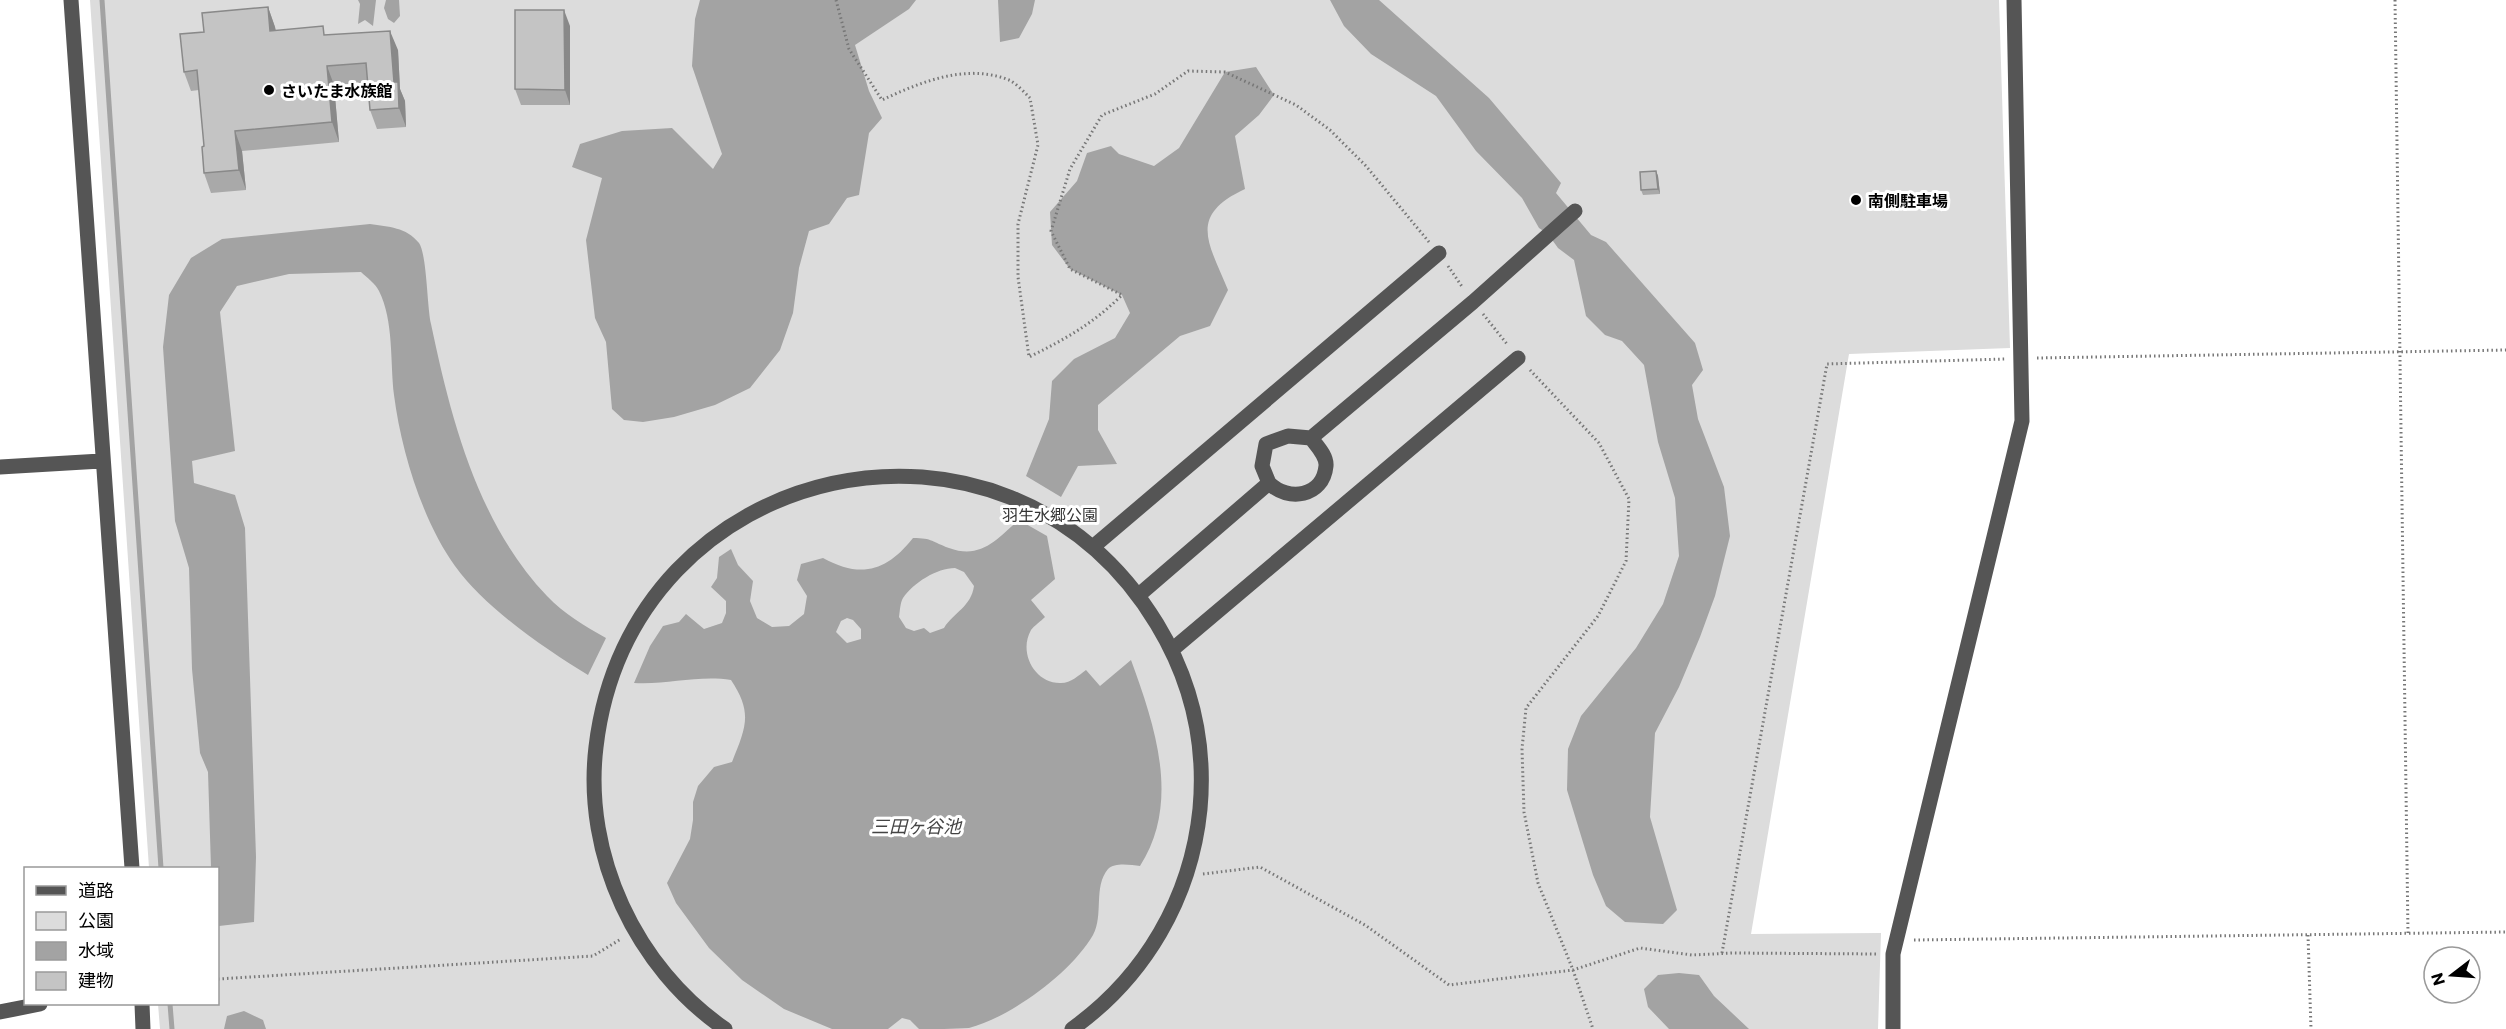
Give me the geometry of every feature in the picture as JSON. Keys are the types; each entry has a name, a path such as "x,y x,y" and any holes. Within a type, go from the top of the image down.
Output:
{"street":[{"path":"71,0 101,461 132,867"},
{"path":"1893,1029 1895,947 2022,421 2014,0"},
{"path":"1311,438 1324,456 1326,466 1322,479 1315,488 1306,492 1289,495 1279,493 1269,483 1262,466 1266,444 1288,436 1311,438 1473,302 1575,211"},
{"path":"1094,546 1439,253"},
{"path":"1173,650 1518,358"},
{"path":"0,467 101,461"},
{"path":"725,1029 682,994 657,964 635,931 615,888 601,843 595,796 596,749 604,702 615,669 641,616 669,578 703,545 741,518 783,497 828,482 886,475 922,475 968,482 1013,497 1055,518 1094,546 1140,594 1173,650 1190,693 1200,750 1202,785 1198,831 1186,877 1170,916 1149,953 1122,986 1072,1029"},
{"path":"1140,594 1269,483"},
{"path":"0,1012 35,1005"},
{"path":"142,1005 143,1029"}],"path":[{"path":"836,0 849,49 882,100"},
{"path":"2395,0 2398,353 2408,933"},
{"path":"1722,953 1827,364 2021,358 2506,350"},
{"path":"1186,877 1260,867 1365,925 1449,985 1573,969 1640,948 1692,955 2308,935 2506,932"},
{"path":"219,979 593,956 635,931"},
{"path":"2308,935 2311,1029"}],"green space":[{"name":"羽生水郷公園","path":"90,0 1999,0 2010,348 1849,354 1751,934 1881,933 1878,1029 160,1029 158,1005 219,1005 219,867 149,867"}],"water":[{"path":"358,0 376,0 373,26 365,20 358,24 360,4"},
{"path":"386,0 399,0 400,16 394,23 388,19 384,8"},
{"path":"700,0 916,0 909,9 855,45 869,91 882,118 869,133 859,195 847,198 829,224 809,231 799,268 793,313 780,350 750,388 715,405 674,417 643,422 624,420 612,409 606,342 595,318 586,240 602,178 572,167 580,144 622,131 672,128 713,169 722,154 692,66 695,19"},
{"path":"998,0 1035,0 1032,14 1019,38 1000,42"},
{"path":"1330,0 1379,0 1489,98 1561,183 1556,193 1591,235 1606,242 1695,343 1703,370 1692,385 1698,419 1724,487 1730,536 1715,596 1700,637 1679,687 1655,733 1650,817 1677,910 1663,924 1625,922 1606,906 1593,875 1567,790 1568,749 1581,716 1636,648 1663,604 1679,556 1675,498 1658,442 1644,365 1622,341 1605,335 1586,316 1574,260 1558,248 1548,234 1539,228 1522,198 1476,151 1436,96 1371,54 1344,26"},
{"path":"1256,67 1274,95 1259,115 1235,136 1245,189 1227,199 1215,210 1209,220 1210,245 1228,290 1210,326 1180,336 1098,405 1098,430 1117,464 1078,466 1061,497 1026,476 1049,419 1052,381 1074,359 1115,338 1130,313 1122,295 1070,269 1052,245 1050,212 1077,181 1087,153 1111,146 1119,154 1154,166 1179,148 1225,72"},
{"path":"370,224 403,231 419,243 425,269 431,324 448,396 458,433 485,503 523,568 547,596 575,619 606,638 588,675 553,653 498,612 467,581 443,548 423,506 408,461 397,416 387,315 379,291 371,281 361,272 289,274 237,286 220,312 235,451 192,461 194,483 235,495 245,528 256,857 254,922 219,926 219,867 211,867 208,772 200,753 192,669 189,568 175,521 163,347 169,295 191,258 222,239"},
{"name":"三田ヶ谷池","path":"1019,520 1047,536 1055,579 1031,600 1045,617 1031,630 1027,639 1031,666 1044,678 1061,683 1071,680 1086,670 1100,686 1131,660 1148,711 1160,764 1159,816 1152,841 1140,866 1119,865 1108,869 1101,884 1096,927 1083,949 1070,964 1038,992 1021,1004 985,1022 969,1028 919,1029 910,1020 902,1018 888,1029 832,1029 784,1009 742,980 709,948 676,903 667,883 690,839 693,802 698,786 714,767 732,762 737,750 745,720 742,702 731,680 695,679 634,683 650,646 663,626 679,622 686,614 704,629 722,623 726,613 726,601 711,587 717,578 719,557 731,549 738,565 753,581 750,601 757,618 772,627 789,626 804,614 807,596 797,580 801,564 823,558 849,568 861,570 872,568 893,558 913,538 929,540 960,551 970,551 988,546","holes":["955,568 964,572 974,586 966,604 944,628 930,633 924,628 914,631 906,628 899,617 902,600 907,592 933,574","847,618 853,620 861,629 861,639 847,643 836,632 841,621"]},
{"path":"1679,973 1699,975 1714,996 1749,1029 1669,1029 1648,1007 1644,989 1658,975"},
{"path":"244,1011 263,1020 266,1029 224,1029 227,1016"}],"building":[{"name":"さいたま水族館","path":"268,7 270,31 323,26 324,35 390,31 394,82 398,82 399,108 370,110 366,63 327,66 332,122 235,131 239,170 204,173 202,147 204,146 197,70 184,72 180,34 204,32 202,13"},
{"path":"515,10 564,10 565,90 515,89"},
{"path":"1656,171 1658,189 1641,190 1640,172"}],"waterway":[{"path":"102,0 161,867"},
{"path":"170,1005 172,1029"}],"place":[{"name":"さいたま水族館","path":"269,90"},
{"name":"南側駐車場","path":"1856,200"}]}
